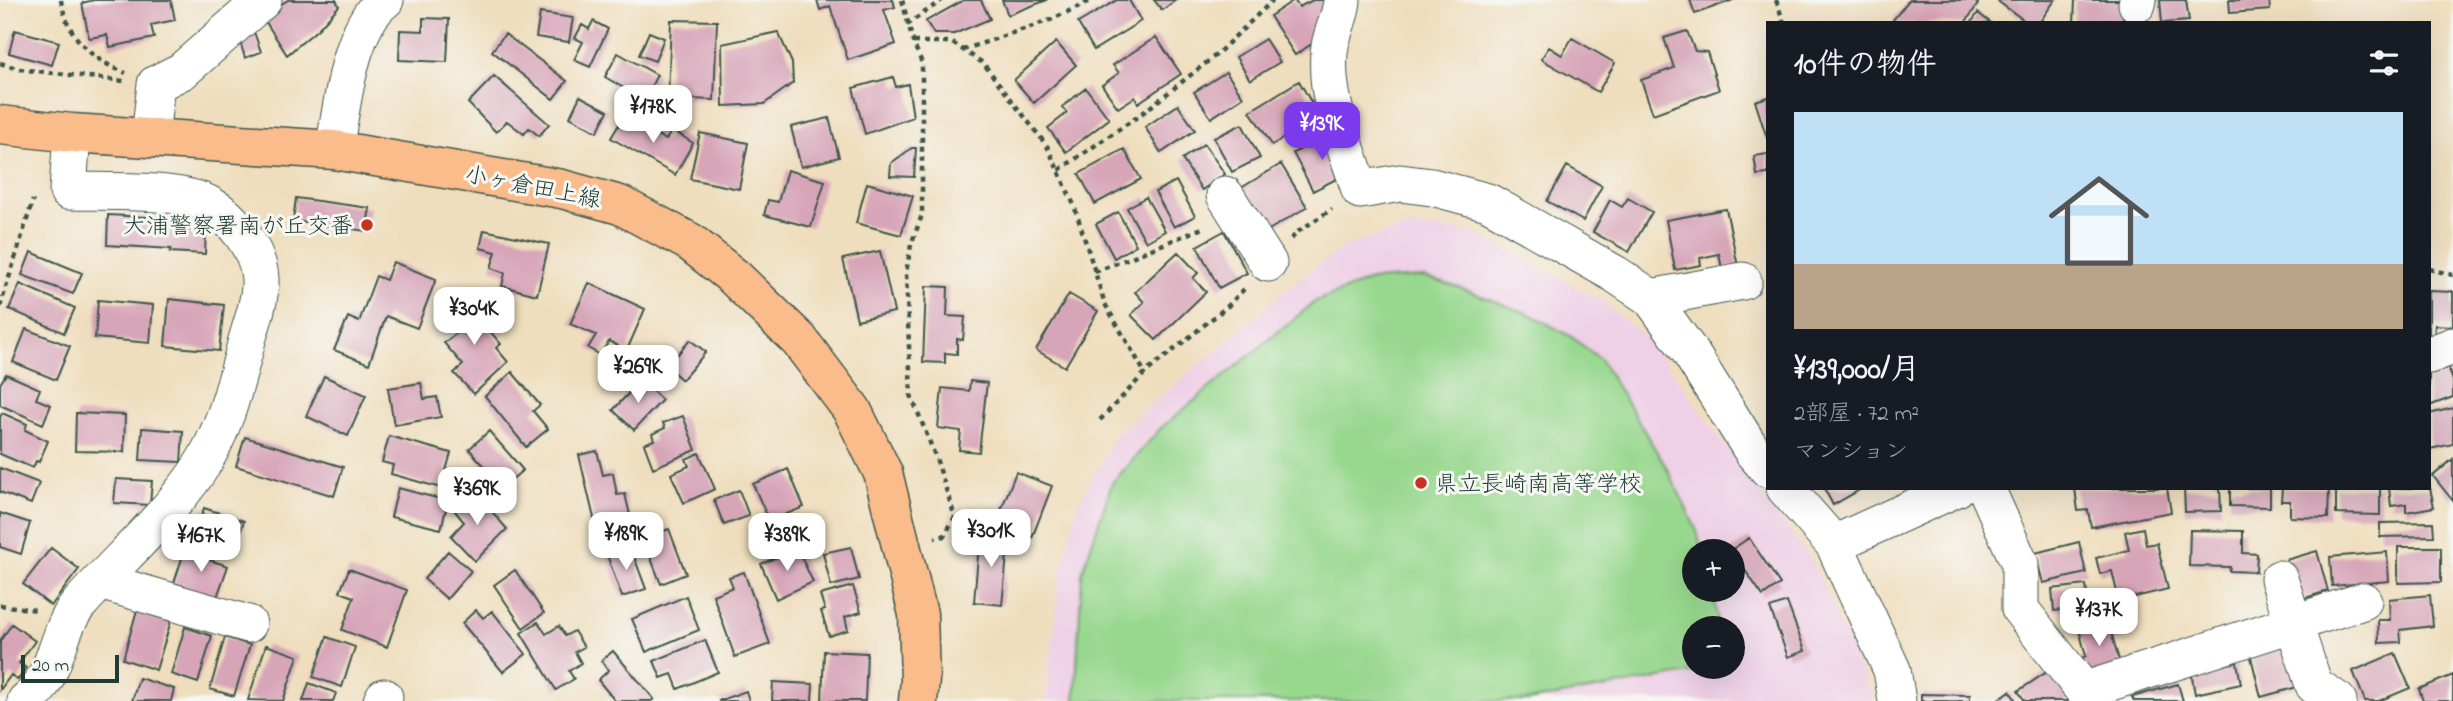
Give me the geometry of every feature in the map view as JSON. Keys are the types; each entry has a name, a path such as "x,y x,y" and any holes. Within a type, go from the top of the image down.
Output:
{"main road":[{"name":"小ヶ倉田上線","path":"0,125 72,133 334,150 562,188 620,205 690,242 734,276 799,340 852,410 883,473 918,614 918,701"}],"street":[{"path":"150,137 156,84 182,71 263,0"},
{"path":"334,150 349,72 362,30 379,4 385,0"},
{"path":"1342,0 1342,12 1329,51 1331,102 1360,190 1400,183 1432,187 1488,202 1615,274 1651,298 1690,352 1753,452 1766,467"},
{"path":"40,699 74,611 100,580 157,524 198,472 226,417 257,304 260,278 255,258 237,228 210,205 188,198 159,194 68,191 72,133"},
{"path":"1231,205 1268,263"},
{"path":"1651,298 1743,281"},
{"path":"2431,354 2453,346"},
{"path":"1787,490 1834,544 1892,670 1897,701"},
{"path":"1834,544 1950,490"},
{"path":"1987,490 2020,564 2020,609 2089,696 2363,601"},
{"path":"2279,579 2314,685 2338,701"},
{"path":"100,580 247,624"}],"path":[{"path":"61,0 63,14 76,40 107,66 156,84"},
{"path":"902,0 907,25 922,63 922,215 911,245 906,273 911,395 936,458 955,517 944,536 902,546"},
{"path":"907,25 942,0"},
{"path":"962,50 1053,19 1091,0"},
{"path":"1059,170 1140,115 1216,55 1273,0"},
{"path":"1776,0 1783,21"},
{"path":"913,42 951,42 983,63 1047,146 1074,205 1105,304 1145,373"},
{"path":"0,63 19,69 156,84"},
{"path":"1100,420 1145,373 1229,305 1299,231 1360,190"},
{"path":"0,307 32,205 33,192"},
{"path":"1095,272 1231,205"},
{"path":"2431,270 2453,275"}],"shaded area":[{"name":"県立長崎南高等学校","path":"1410,226 1473,232 1602,301 1651,342 1812,561 1874,701 1045,701 1060,576 1077,506 1114,436 1304,275 1345,246"}],"green space":[{"name":"県立長崎南高等学校","path":"1423,277 1460,288 1529,314 1569,335 1600,359 1668,470 1697,531 1699,539 1682,539 1682,602 1714,602 1717,616 1682,616 1682,674 1527,701 1075,701 1082,573 1112,483 1161,428 1316,301 1371,280"}],"building":[{"path":"94,0 171,0 175,20 151,25 154,38 110,47 107,35 89,38 82,3"},
{"path":"288,0 336,0 339,6 318,29 287,55 262,16"},
{"path":"817,0 893,0 895,7 884,10 896,44 848,60 830,6 820,10"},
{"path":"964,0 981,0 990,19 954,34 934,34 926,21"},
{"path":"1002,0 1047,0 1008,15"},
{"path":"1117,0 1129,0 1141,21 1094,50 1078,23"},
{"path":"1154,0 1176,0 1162,10"},
{"path":"1294,0 1299,7 1313,0 1328,0 1319,39 1295,55 1270,16"},
{"path":"1690,0 1733,0 1695,14"},
{"path":"1909,0 1973,0 1978,4 1966,21 1893,20"},
{"path":"1996,0 2055,0 2040,21 2025,21"},
{"path":"2075,0 2124,0 2123,21 2074,21"},
{"path":"2160,0 2186,0 2189,21 2162,21"},
{"path":"2229,0 2269,0 2270,10 2230,13"},
{"path":"540,13 573,18 569,42 536,37"},
{"path":"1978,13 1988,21 1972,21"},
{"path":"423,18 449,19 447,62 399,60 400,30 423,31"},
{"path":"671,20 717,21 714,100 668,98"},
{"path":"593,21 608,29 590,67 574,60 583,42 575,38 582,25 589,29"},
{"path":"15,30 59,42 52,65 9,53"},
{"path":"1687,31 1695,51 1707,52 1719,90 1653,114 1641,80 1674,68 1664,38"},
{"path":"254,32 261,52 245,58 239,38"},
{"path":"649,32 664,38 655,61 639,55"},
{"path":"778,32 792,63 793,83 764,104 723,106 722,44"},
{"path":"505,34 567,81 553,99 492,51"},
{"path":"1156,37 1181,74 1138,103 1135,97 1118,108 1102,85 1119,73 1113,65"},
{"path":"1572,38 1615,63 1598,92 1541,59 1549,47 1562,55"},
{"path":"1265,39 1280,62 1250,80 1236,57"},
{"path":"1056,42 1076,65 1034,103 1014,80"},
{"path":"618,53 657,75 644,100 605,77"},
{"path":"1226,72 1243,97 1211,118 1194,92"},
{"path":"494,76 549,124 539,136 529,128 524,134 507,121 496,132 468,103"},
{"path":"893,77 896,87 908,84 913,117 865,134 853,88"},
{"path":"1299,81 1314,107 1294,120 1299,129 1272,145 1250,111"},
{"path":"1086,88 1109,119 1066,152 1048,128 1067,113 1062,107"},
{"path":"580,96 608,111 597,132 570,117"},
{"path":"1766,98 1766,135 1755,101"},
{"path":"1178,105 1195,130 1161,153 1145,127"},
{"path":"624,116 666,140 672,130 693,143 675,175 611,138"},
{"path":"829,118 839,157 801,167 791,127"},
{"path":"1242,124 1260,158 1232,172 1214,138"},
{"path":"700,133 748,143 739,189 690,179"},
{"path":"1331,134 1350,172 1313,191 1293,153"},
{"path":"1204,144 1225,174 1202,190 1182,159"},
{"path":"916,148 914,177 890,176 891,163"},
{"path":"1124,149 1141,179 1095,204 1079,174"},
{"path":"1766,154 1766,174 1757,175 1754,156"},
{"path":"1281,164 1307,207 1267,231 1241,188"},
{"path":"1567,166 1602,186 1583,221 1547,201"},
{"path":"787,170 825,181 811,227 764,215 768,200 778,202"},
{"path":"1176,181 1195,216 1174,227 1155,192"},
{"path":"867,183 913,196 901,235 856,223"},
{"path":"1146,197 1165,231 1146,242 1127,208"},
{"path":"296,198 370,208 366,231 293,221"},
{"path":"1628,198 1652,212 1629,252 1593,232 1610,200 1622,207"},
{"path":"1726,209 1738,266 1722,269 1719,254 1700,258 1701,265 1675,270 1666,220"},
{"path":"1118,212 1136,245 1114,258 1096,224"},
{"path":"108,215 183,219 182,229 206,230 205,254 107,245"},
{"path":"484,230 549,244 537,295 502,286 505,273 491,268 496,252 480,248"},
{"path":"1224,231 1247,273 1219,288 1197,246"},
{"path":"880,251 894,312 857,320 843,259"},
{"path":"31,252 82,273 73,294 22,275"},
{"path":"1178,252 1198,273 1193,278 1206,292 1156,340 1131,315 1144,302 1135,292"},
{"path":"393,262 436,279 417,328 386,316 369,364 334,350 348,317 359,322 376,276 386,280"},
{"path":"589,283 645,309 627,350 609,341 600,355 588,348 596,335 570,324"},
{"path":"20,284 75,308 64,333 9,309"},
{"path":"926,286 948,287 947,316 965,317 963,340 957,339 957,354 945,353 945,363 923,362"},
{"path":"2431,291 2453,292 2453,326 2435,325 2434,339 2431,338"},
{"path":"1069,294 1098,311 1065,367 1036,350"},
{"path":"469,295 479,308 476,315 501,344 496,348 508,362 474,394 454,373 463,365 444,343 461,330 447,314"},
{"path":"169,299 224,305 219,351 165,346"},
{"path":"98,300 153,305 150,343 95,338"},
{"path":"26,329 70,346 56,380 13,362"},
{"path":"690,340 706,352 682,380 672,371 663,382 648,369 668,347 677,355"},
{"path":"2448,366 2453,381 2453,397 2431,405 2431,372"},
{"path":"512,372 540,405 533,411 548,429 526,447 485,396"},
{"path":"6,374 40,389 36,399 51,405 43,424 0,405 0,384"},
{"path":"324,376 366,395 348,436 306,416"},
{"path":"641,380 662,400 634,430 613,410"},
{"path":"970,381 987,383 979,452 959,450 961,431 938,428 942,388 969,391"},
{"path":"421,383 424,399 437,397 441,417 394,425 388,388"},
{"path":"2453,408 2453,444 2431,449 2431,414"},
{"path":"2,413 27,424 25,430 48,441 39,462 36,461 33,468 0,454"},
{"path":"76,413 125,415 124,452 75,451"},
{"path":"683,416 696,450 653,468 644,444 654,440 652,434 665,428 663,423"},
{"path":"142,428 183,431 181,462 140,460"},
{"path":"489,431 523,470 503,487 469,449"},
{"path":"389,436 451,453 441,488 391,474 393,465 382,462"},
{"path":"245,437 343,467 334,496 236,466"},
{"path":"597,451 603,475 613,473 617,495 625,494 635,536 601,548 579,455"},
{"path":"699,453 715,489 684,503 671,474 689,466 686,459"},
{"path":"2453,459 2453,501 2433,476"},
{"path":"0,468 39,483 31,504 0,492"},
{"path":"788,469 804,507 769,521 753,484"},
{"path":"1016,472 1052,486 1032,538 996,523"},
{"path":"116,479 152,481 150,505 114,503"},
{"path":"398,488 448,501 441,529 391,517"},
{"path":"739,490 749,516 724,525 714,500"},
{"path":"1825,490 1859,490 1833,505"},
{"path":"2075,490 2167,490 2171,512 2091,527 2088,510 2078,511"},
{"path":"2184,490 2220,490 2221,511 2185,512"},
{"path":"2230,490 2270,490 2270,507 2230,506"},
{"path":"2282,490 2329,490 2328,518 2290,517 2290,501 2281,501"},
{"path":"2336,490 2380,490 2380,515 2336,514"},
{"path":"2389,490 2430,490 2434,507 2406,512 2406,504 2391,506"},
{"path":"476,493 507,529 475,561 451,536 464,522 455,511"},
{"path":"204,508 244,521 233,553 194,539"},
{"path":"0,513 30,523 21,554 0,547"},
{"path":"2433,522 2434,536 2380,537 2380,523"},
{"path":"2143,528 2146,545 2157,543 2168,589 2119,601 2112,571 2100,574 2096,558 2129,550 2125,532"},
{"path":"669,529 686,574 661,584 643,538"},
{"path":"2190,530 2243,531 2243,553 2257,554 2256,572 2229,571 2230,567 2189,566"},
{"path":"980,533 1009,536 1002,605 974,602"},
{"path":"1749,538 1780,584 1763,596 1745,570 1745,541"},
{"path":"2079,542 2086,573 2043,583 2035,553"},
{"path":"630,546 646,589 622,597 607,555"},
{"path":"851,547 859,579 831,586 823,553"},
{"path":"2398,547 2441,547 2441,582 2398,583"},
{"path":"51,548 79,569 51,606 23,584"},
{"path":"797,548 813,582 776,599 761,564"},
{"path":"448,551 471,571 447,599 424,579"},
{"path":"2317,551 2328,591 2298,600 2286,560"},
{"path":"184,552 228,566 217,597 174,583"},
{"path":"2387,552 2389,581 2332,586 2330,557"},
{"path":"349,569 407,590 387,647 342,630 354,597 340,592"},
{"path":"515,570 544,613 523,628 494,585"},
{"path":"744,572 770,644 735,657 713,595 733,587 729,577"},
{"path":"2086,585 2088,607 2054,611 2052,589"},
{"path":"853,586 861,612 845,617 848,630 829,636 821,611 825,610 820,595"},
{"path":"2430,595 2433,626 2400,630 2401,642 2379,643 2378,620 2390,620 2389,599"},
{"path":"686,596 699,630 646,652 632,619"},
{"path":"1787,602 1805,651 1788,657 1770,608"},
{"path":"137,610 171,621 156,670 123,659"},
{"path":"476,610 483,618 492,611 526,654 503,672 462,623"},
{"path":"2107,618 2121,667 2092,676 2080,659 2086,656 2078,626"},
{"path":"538,622 546,634 559,626 565,636 574,631 584,647 575,652 581,663 569,671 574,679 556,690 521,633"},
{"path":"12,624 35,641 19,663 26,668 18,680 11,675 0,690 0,641"},
{"path":"185,627 212,636 198,683 171,674"},
{"path":"225,637 250,645 234,696 210,689"},
{"path":"327,637 355,647 342,687 313,677"},
{"path":"705,640 718,672 678,689 672,674 661,678 654,661"},
{"path":"2290,643 2301,686 2261,697 2250,653"},
{"path":"266,645 298,656 283,701 248,700"},
{"path":"613,651 654,699 615,701 598,680 609,670 601,661"},
{"path":"824,651 867,653 865,701 822,701"},
{"path":"2395,653 2410,688 2379,701 2365,701 2353,671"},
{"path":"2237,662 2241,684 2195,694 2191,672"},
{"path":"2050,670 2070,701 2025,701 2018,691"},
{"path":"2453,675 2453,701 2423,701 2419,689"},
{"path":"139,678 174,689 171,701 132,701"},
{"path":"773,682 813,684 812,701 772,701"},
{"path":"309,683 336,693 333,701 303,701"},
{"path":"2178,684 2183,701 2134,701 2132,697"},
{"path":"746,691 749,701 718,701"},
{"path":"2010,691 2016,701 1996,701"},
{"path":"1921,694 1970,695 1970,701 1921,701"}],"place":[{"name":"大浦警察署南が丘交番","path":"367,225"},
{"name":"県立長崎南高等学校","path":"1421,483"}]}
